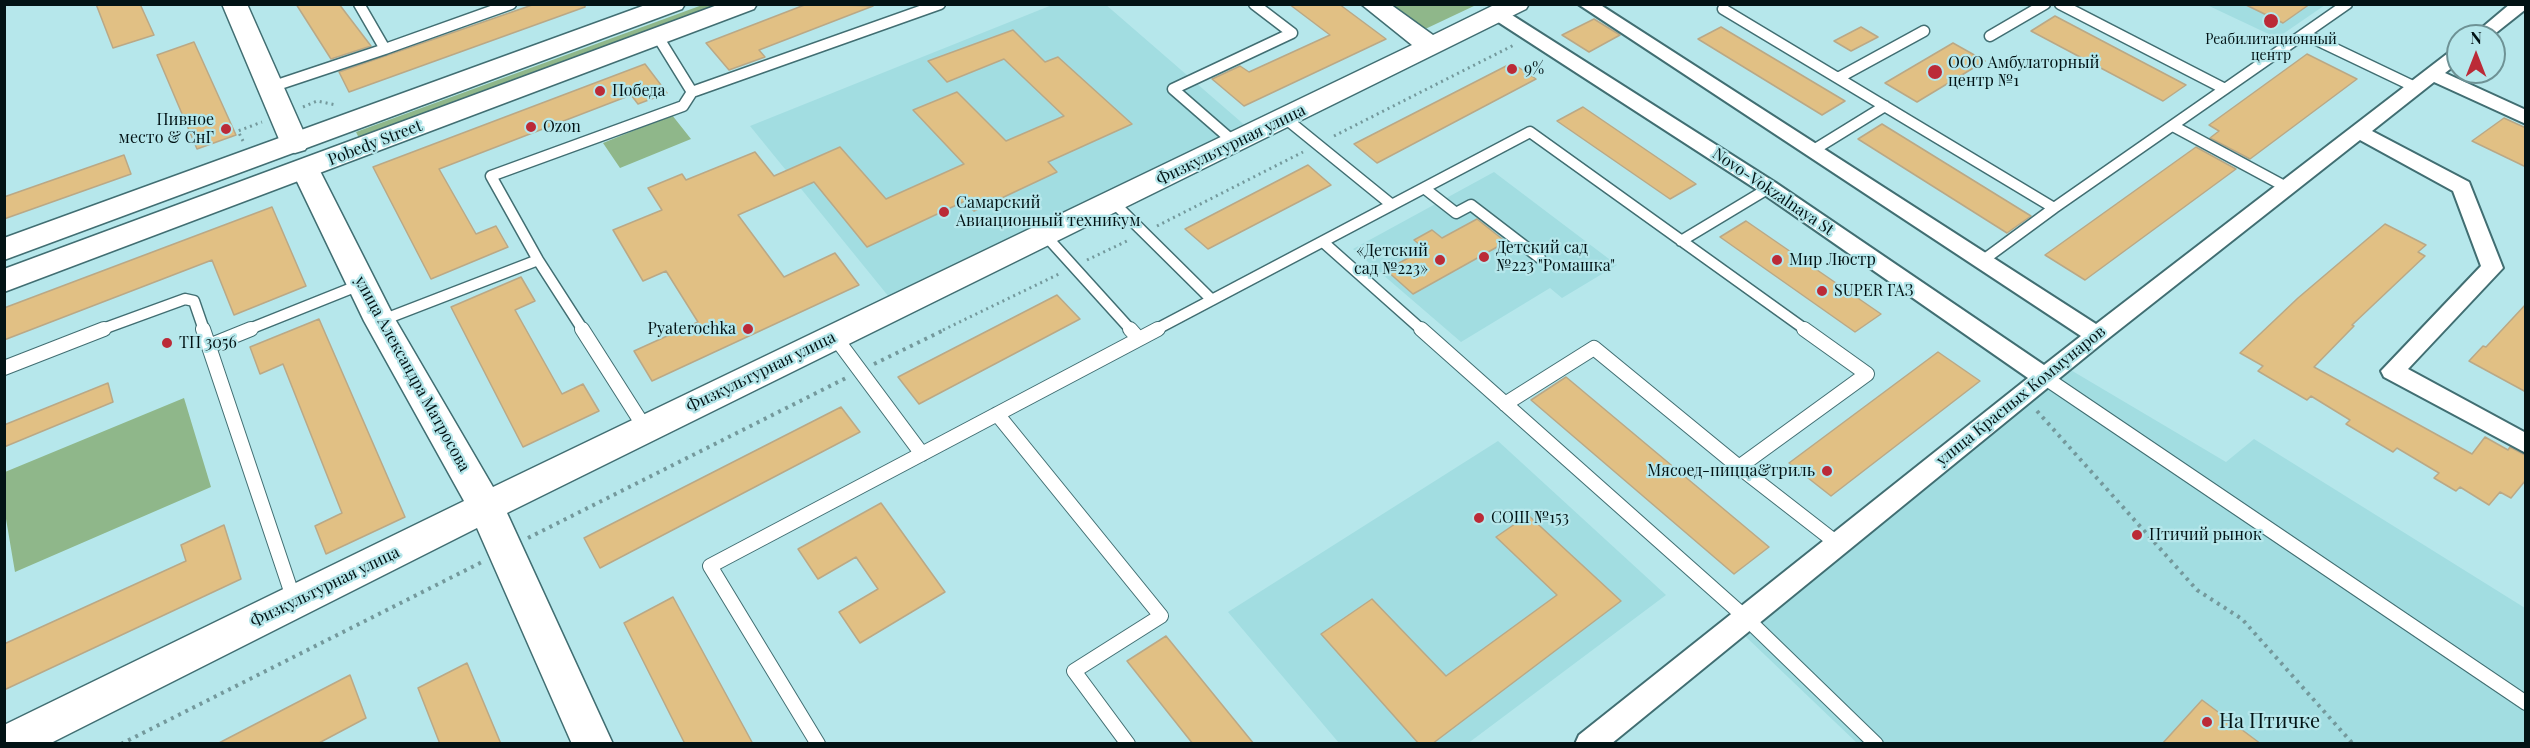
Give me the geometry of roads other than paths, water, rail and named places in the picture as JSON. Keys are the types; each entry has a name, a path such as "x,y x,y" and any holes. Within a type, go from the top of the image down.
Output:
{"street":[{"name":"улица Александра Матросова","path":"234,4 300,157 380,321 486,507 593,744"},
{"name":"Pobedy Street","path":"4,281 673,4"},
{"name":"Pobedy Street","path":"4,250 300,157 658,37 745,4"},
{"path":"1373,4 1431,46"},
{"path":"1586,4 2097,335"},
{"path":"2496,24 2521,4"},
{"name":"Физкультурная улица","path":"7,744 645,428 1507,9"},
{"name":"Novo-Vokzalnaya St","path":"1507,9 1533,36 1769,188 2044,377"},
{"name":"улица Красных Коммунаров","path":"1589,744 2044,377 2446,63"},
{"path":"2432,74 2526,118"},
{"path":"2358,131 2462,187 2492,268 2392,370 2526,444"}],"lane":[{"path":"359,4 384,49"},
{"path":"271,87 511,4"},
{"path":"645,428 538,260 491,176 683,106 692,92 940,4"},
{"path":"1235,143 1173,89 1292,33 1254,4"},
{"path":"1730,4 1723,9 2054,208"},
{"path":"1990,36 2045,4"},
{"path":"2060,4 2225,89"},
{"path":"1982,261 2054,208 2347,4"},
{"path":"1838,78 1924,31"},
{"path":"2304,34 2415,87"},
{"path":"658,37 692,92"},
{"path":"1812,151 1885,106"},
{"path":"1285,118 1392,205"},
{"path":"2173,126 2286,187"},
{"path":"818,744 710,566 1530,132 1867,375 1738,467"},
{"path":"1424,188 1456,213 1471,205 1540,258"},
{"path":"1681,241 1769,188"},
{"path":"1113,202 1212,300"},
{"path":"1045,235 1139,339"},
{"path":"1323,242 1746,618 1876,744"},
{"path":"380,321 538,260"},
{"path":"209,346 362,284"},
{"path":"4,368 172,302 185,299 194,301 295,602"},
{"path":"835,337 921,454"},
{"path":"1505,404 1594,348 1738,467 1838,544"},
{"path":"2044,377 2526,703"},
{"path":"997,414 1161,616 1074,671 1128,744"}],"place":[{"name":"Реабилитационный центр","path":"2271,21"},
{"name":"9%","path":"1512,69"},
{"name":"ООО Амбулаторный центр №1","path":"1935,72"},
{"name":"Победа","path":"600,91"},
{"name":"Ozon","path":"531,127"},
{"name":"Пивное место & СнГ","path":"226,129"},
{"name":"Самарский Авиационный техникум","path":"944,212"},
{"name":"Детский сад №223 \"Ромашка\"","path":"1484,257"},
{"name":"«Детский сад №223»","path":"1440,260"},
{"name":"Мир Люстр","path":"1777,260"},
{"name":"SUPER ГАЗ","path":"1822,291"},
{"name":"Pyaterochka","path":"748,329"},
{"name":"ТП 3056","path":"167,343"},
{"name":"Мясоед-пицца&гриль","path":"1827,471"},
{"name":"СОШ №153","path":"1479,518"},
{"name":"Птичий рынок","path":"2137,535"},
{"name":"На Птичке","path":"2207,722"}]}
